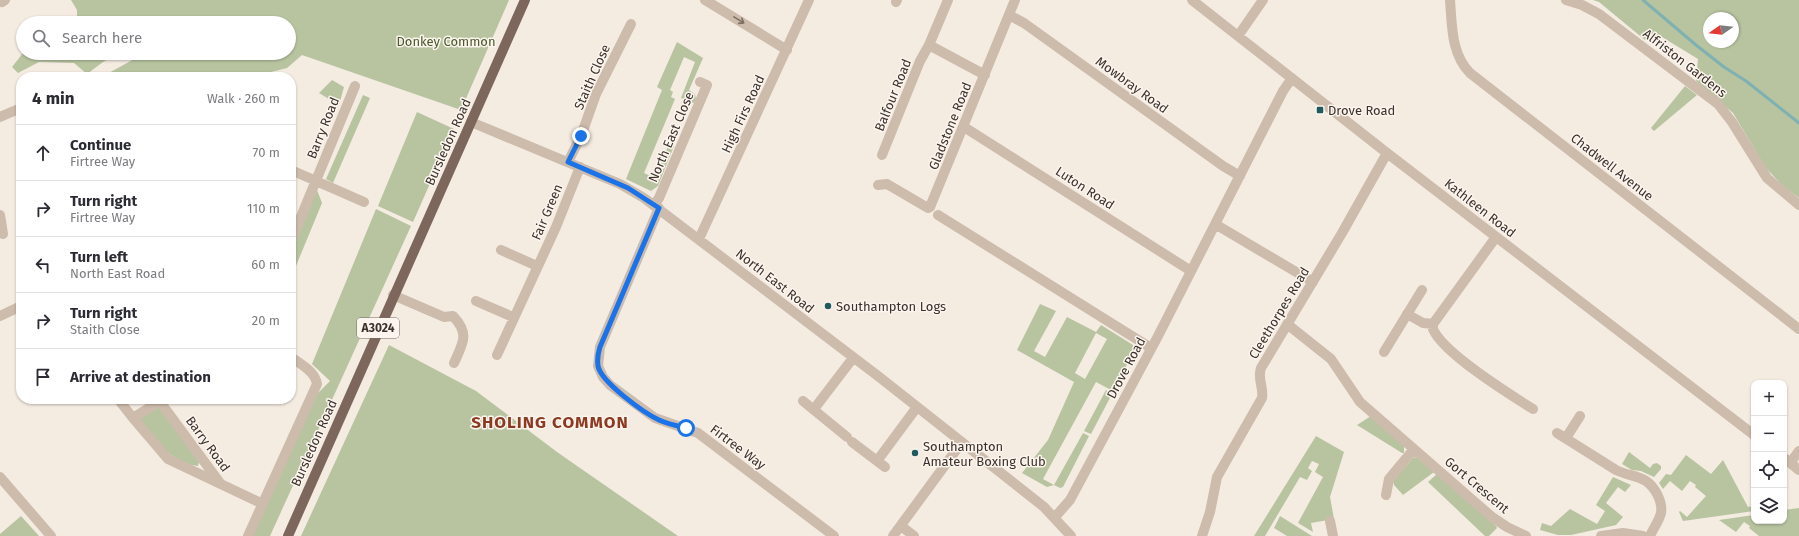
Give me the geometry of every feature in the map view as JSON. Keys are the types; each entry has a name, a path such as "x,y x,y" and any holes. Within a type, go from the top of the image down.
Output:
{"main road":[{"name":"Bursledon Road","path":"288,536 525,0"}],"street":[{"path":"0,0 2,2 5,0"},
{"path":"705,0 787,50"},
{"name":"High Firs Road","path":"699,239 809,0"},
{"name":"Balfour Road","path":"882,155 920,61 929,46 948,0"},
{"name":"Gladstone Road","path":"878,185 886,184 928,208 930,207 1015,0"},
{"name":"Kathleen Road","path":"1192,0 1387,153 1751,433"},
{"path":"1238,36 1263,0"},
{"name":"Chadwell Avenue","path":"1450,0 1456,48 1462,63 1470,73 1799,329"},
{"name":"Alfriston Gardens","path":"1566,0 1582,5 1599,14 1710,96 1732,122 1767,178 1799,205"},
{"name":"Mowbray Road","path":"1009,15 1024,23 1223,166 1240,176"},
{"name":"Staith Close","path":"568,162 581,136 593,101 631,24"},
{"path":"929,46 984,75"},
{"name":"Drove Road","path":"1055,517 1068,503 1151,348 1283,91 1292,78"},
{"name":"North East Close","path":"656,207 707,85 700,82"},
{"name":"Barry Road","path":"296,226 355,86"},
{"path":"0,117 16,110"},
{"name":"North East Road","path":"471,122 628,188 656,207 917,407 1044,507 1055,517 1071,536"},
{"name":"Luton Road","path":"964,127 1191,271"},
{"name":"Cleethorpes Road","path":"1202,536 1210,512 1217,477 1261,402 1263,393 1259,379 1260,372 1387,153"},
{"name":"Fair Green","path":"497,355 536,266 559,219 580,167"},
{"path":"296,172 364,202"},
{"name":"Firtree Way","path":"656,207 600,347 598,362 600,372 610,385 650,415 664,422 698,433 827,534"},
{"path":"0,215 3,234"},
{"path":"938,215 1151,348"},
{"path":"1215,224 1312,282"},
{"path":"1496,237 1433,324 1434,333 1483,376 1533,408"},
{"path":"501,250 536,266"},
{"path":"1384,352 1422,290"},
{"path":"394,295 444,317 453,316 463,330 464,336 454,363"},
{"path":"476,302 513,317"},
{"path":"0,316 16,308"},
{"path":"1407,314 1423,323 1433,324"},
{"name":"Gort Crescent","path":"1287,324 1331,359 1356,397 1414,449 1496,520 1526,536"},
{"path":"814,410 853,358"},
{"name":"Bursledon Road","path":"248,536 317,384 316,378 312,372 296,361"},
{"path":"803,401 881,464 917,407"},
{"name":"Barry Road","path":"122,404 168,459 262,504"},
{"name":"Barry Road","path":"132,418 154,404"},
{"name":"Barry Road","path":"163,404 220,484"},
{"path":"1566,438 1580,416"},
{"path":"1557,432 1616,470 1626,475 1645,480 1652,486 1657,494 1661,514 1650,536"},
{"path":"893,536 962,442"},
{"path":"1386,495 1389,479 1414,449"},
{"path":"1799,451 1787,461 1799,470"},
{"path":"0,477 51,536"},
{"path":"1496,520 1502,528 1504,536"},
{"path":"1330,521 1333,536"},
{"path":"901,526 914,536"},
{"path":"1601,536 1623,533 1643,536"}],"green space":[{"name":"Donkey Common","path":"71,0 509,0 461,110 302,55 287,68 271,72 111,72 132,60 296,60 296,16 77,16 77,10"},
{"path":"1593,0 1799,0 1799,198 1782,185 1766,168 1733,113 1696,81 1698,59 1662,37 1645,40 1599,2"},
{"path":"677,42 703,58 689,90 695,94 696,99 694,103 681,98 695,62 684,57 670,90 673,92 671,97 675,99 644,173 655,178 669,144 674,146 658,186 651,191 626,179 662,90 657,87"},
{"path":"18,60 107,60 90,72 85,72 74,63 39,62 20,72 17,72 12,67"},
{"path":"332,80 344,87 339,105 319,93"},
{"path":"1685,86 1697,95 1654,131 1651,128"},
{"path":"363,95 370,98 333,183 326,179"},
{"path":"417,112 454,129 413,222 378,206"},
{"path":"317,190 322,203 296,266 296,241"},
{"path":"376,209 411,226 270,536 252,536 316,395 330,381 312,364"},
{"path":"1040,304 1056,311 1034,351 1045,357 1067,317 1096,332 1101,325 1133,345 1133,353 1113,391 1096,382 1043,479 1054,485 1047,487 1022,473 1048,440 1074,382 1017,350","holes":["1096,333 1107,339 1085,379 1075,373"]},
{"path":"389,345 476,391 557,452 678,536 301,536"},
{"path":"1106,390 1112,394 1091,434 1084,431"},
{"path":"159,407 199,462 198,466 188,464 171,455 139,419"},
{"path":"1371,416 1404,446 1404,453 1357,425"},
{"path":"1083,433 1089,436 1063,487 1060,488 1054,485"},
{"path":"1316,436 1344,452 1330,497 1334,519 1311,523 1313,532 1298,523 1323,477 1315,472 1319,464 1312,461 1308,468 1312,471 1307,480 1300,477 1265,536 1254,536"},
{"path":"1629,452 1650,468 1653,464 1657,463 1661,466 1661,469 1654,477 1641,471 1632,470 1622,464"},
{"path":"1686,455 1711,474 1723,460 1748,507 1751,506 1751,511 1683,521 1679,512 1680,511 1687,517 1706,496 1690,481 1682,491 1670,481 1663,489 1659,483 1666,474 1671,475"},
{"path":"1414,457 1434,472 1403,495 1394,485 1393,481"},
{"path":"1437,474 1496,526 1497,528 1489,536 1485,536 1428,482"},
{"path":"1613,477 1631,485 1625,492 1618,487 1606,503 1623,517 1616,525 1571,535 1558,535 1540,530 1542,523 1551,526 1570,509 1597,524 1605,511 1596,505"},
{"path":"1799,508 1799,536 1759,536 1744,522 1736,532 1719,520 1751,515 1751,524 1787,524 1787,510"},
{"path":"21,516 39,536 0,536 0,534"},
{"path":"1280,516 1312,536 1287,536 1274,528"}],"waterway":[{"path":"1643,0 1696,45 1724,67 1746,81 1799,123"}],"place":[{"name":"Drove Road","path":"1320,110"},
{"name":"Southampton Logs","path":"828,306"},
{"name":"Southampton Amateur Boxing Club","path":"915,453"}],"district":[{"name":"SHOLING COMMON","path":"550,422"}],"route":[{"path":"581,136 568,162 628,188 659,208 600,347 598,366 600,372 610,385 650,415 667,423 686,428"}]}
